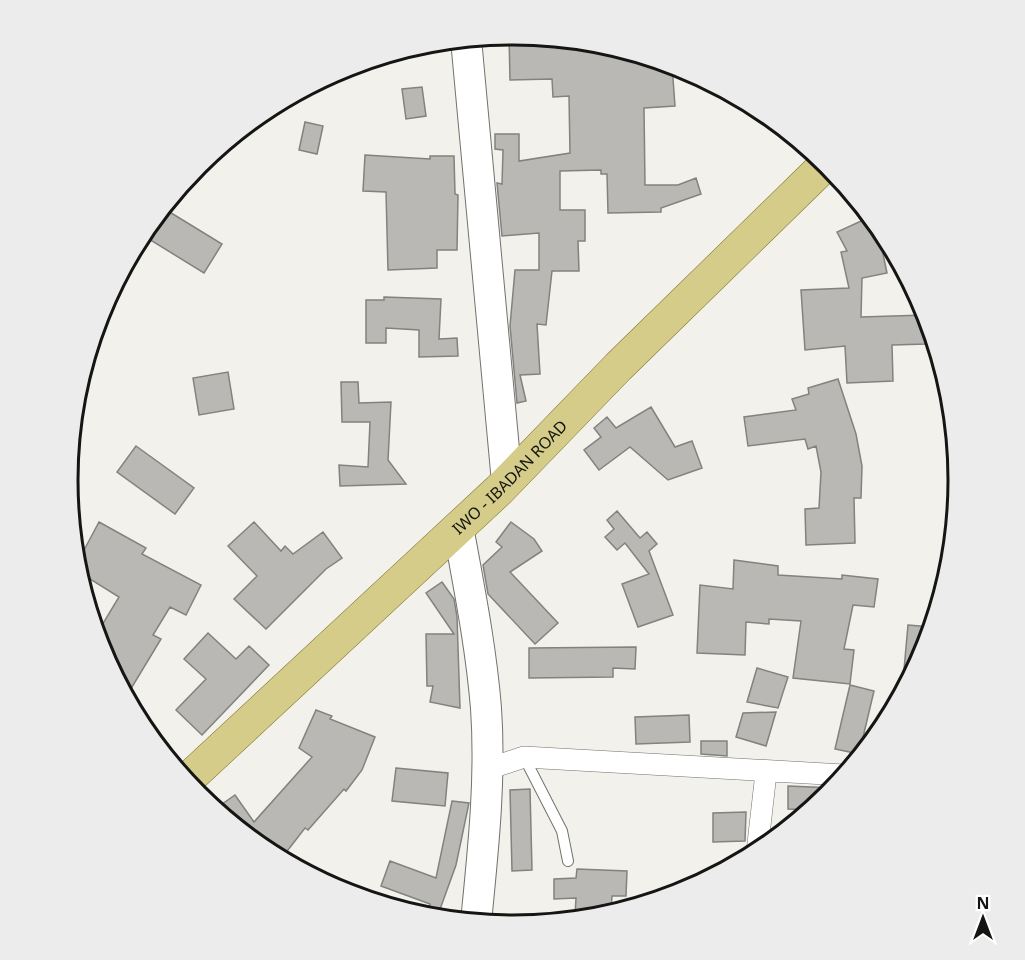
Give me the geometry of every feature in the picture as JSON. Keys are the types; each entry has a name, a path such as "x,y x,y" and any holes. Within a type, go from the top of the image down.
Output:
{"main road":[{"name":"IWO - IBADAN ROAD","path":"193,775 507,482 553,437 618,367 819,171"}],"street":[{"path":"467,48 507,482"},
{"path":"458,527 484,696 488,769 478,913"},
{"path":"488,769 524,757 766,773 833,775"},
{"path":"759,839 766,773"}],"lane":[{"path":"524,757 562,831 568,861"}],"building":[{"path":"509,45 512,45 597,53 673,76 675,106 644,108 645,185 678,185 696,178 701,194 661,208 661,212 608,213 607,174 601,174 601,170 560,171 560,210 585,210 585,241 578,241 579,271 552,271 546,325 537,324 540,374 520,375 526,401 517,403 510,326 515,270 539,270 539,233 502,236 497,183 502,184 503,150 495,149 495,134 519,134 519,161 570,153 569,96 553,97 552,79 510,80"},
{"path":"422,87 426,116 406,119 402,89"},
{"path":"305,122 323,126 317,154 299,150"},
{"path":"365,155 430,159 430,156 454,156 455,194 458,195 457,250 437,250 437,268 388,270 386,192 363,191"},
{"path":"169,212 222,244 204,273 150,240"},
{"path":"862,221 883,253 887,273 862,278 861,317 915,315 924,340 925,344 892,345 893,381 847,383 845,346 805,350 801,290 849,288 841,252 847,251 837,232"},
{"path":"384,297 441,299 439,339 457,338 458,356 419,357 419,330 386,328 386,343 366,343 366,300 384,300"},
{"path":"228,372 234,409 199,415 193,378"},
{"path":"838,379 856,434 862,466 861,498 854,498 855,543 806,545 805,509 819,508 821,472 816,446 808,449 805,439 748,446 744,417 796,410 792,399 809,394 808,388"},
{"path":"341,382 358,382 359,403 391,402 388,460 406,484 340,486 339,465 368,467 370,422 342,422"},
{"path":"651,407 675,447 692,441 702,468 668,480 630,447 599,470 584,450 601,437 594,428 607,417 616,428"},
{"path":"136,446 194,488 175,514 117,472"},
{"path":"617,511 640,538 647,532 657,544 649,551 673,615 638,627 622,584 649,574 625,543 617,550 605,537 614,529 607,520"},
{"path":"99,522 146,548 142,554 201,585 186,615 170,607 153,635 161,639 131,689 103,624 119,597 89,578 84,551"},
{"path":"254,522 281,551 285,546 293,554 323,532 342,558 326,569 266,629 234,599 257,576 228,546"},
{"path":"511,522 534,539 542,551 510,572 558,623 535,644 488,594 483,565 502,547 496,542"},
{"path":"734,560 778,566 778,575 842,579 842,575 878,579 874,607 853,605 844,649 854,650 850,684 793,678 801,621 769,619 769,624 746,622 745,655 697,653 700,585 733,589"},
{"path":"442,582 454,599 457,617 460,708 430,702 433,686 427,686 426,634 454,634 426,593"},
{"path":"908,625 922,626 914,646 904,670"},
{"path":"208,633 236,659 249,646 269,665 202,735 176,710 206,679 184,659"},
{"path":"636,647 635,669 613,668 613,677 529,678 529,648"},
{"path":"757,668 788,677 778,708 747,702"},
{"path":"850,685 874,691 863,738 852,753 835,749"},
{"path":"316,710 332,716 330,719 375,737 362,770 346,791 344,789 308,830 305,828 287,852 222,804 235,795 254,822 312,757 299,748"},
{"path":"776,712 766,746 736,737 743,713"},
{"path":"689,715 690,742 636,744 635,717"},
{"path":"701,741 727,741 727,756 701,754"},
{"path":"396,768 448,773 445,806 392,801"},
{"path":"788,786 821,787 796,809 788,809"},
{"path":"530,789 532,870 512,871 510,790"},
{"path":"452,801 469,803 456,865 440,909 429,907 430,904 381,886 390,861 436,878"},
{"path":"746,812 745,841 713,842 713,813"},
{"path":"577,869 627,871 626,896 612,896 612,903 575,910 576,898 554,899 554,879 576,878"}]}
